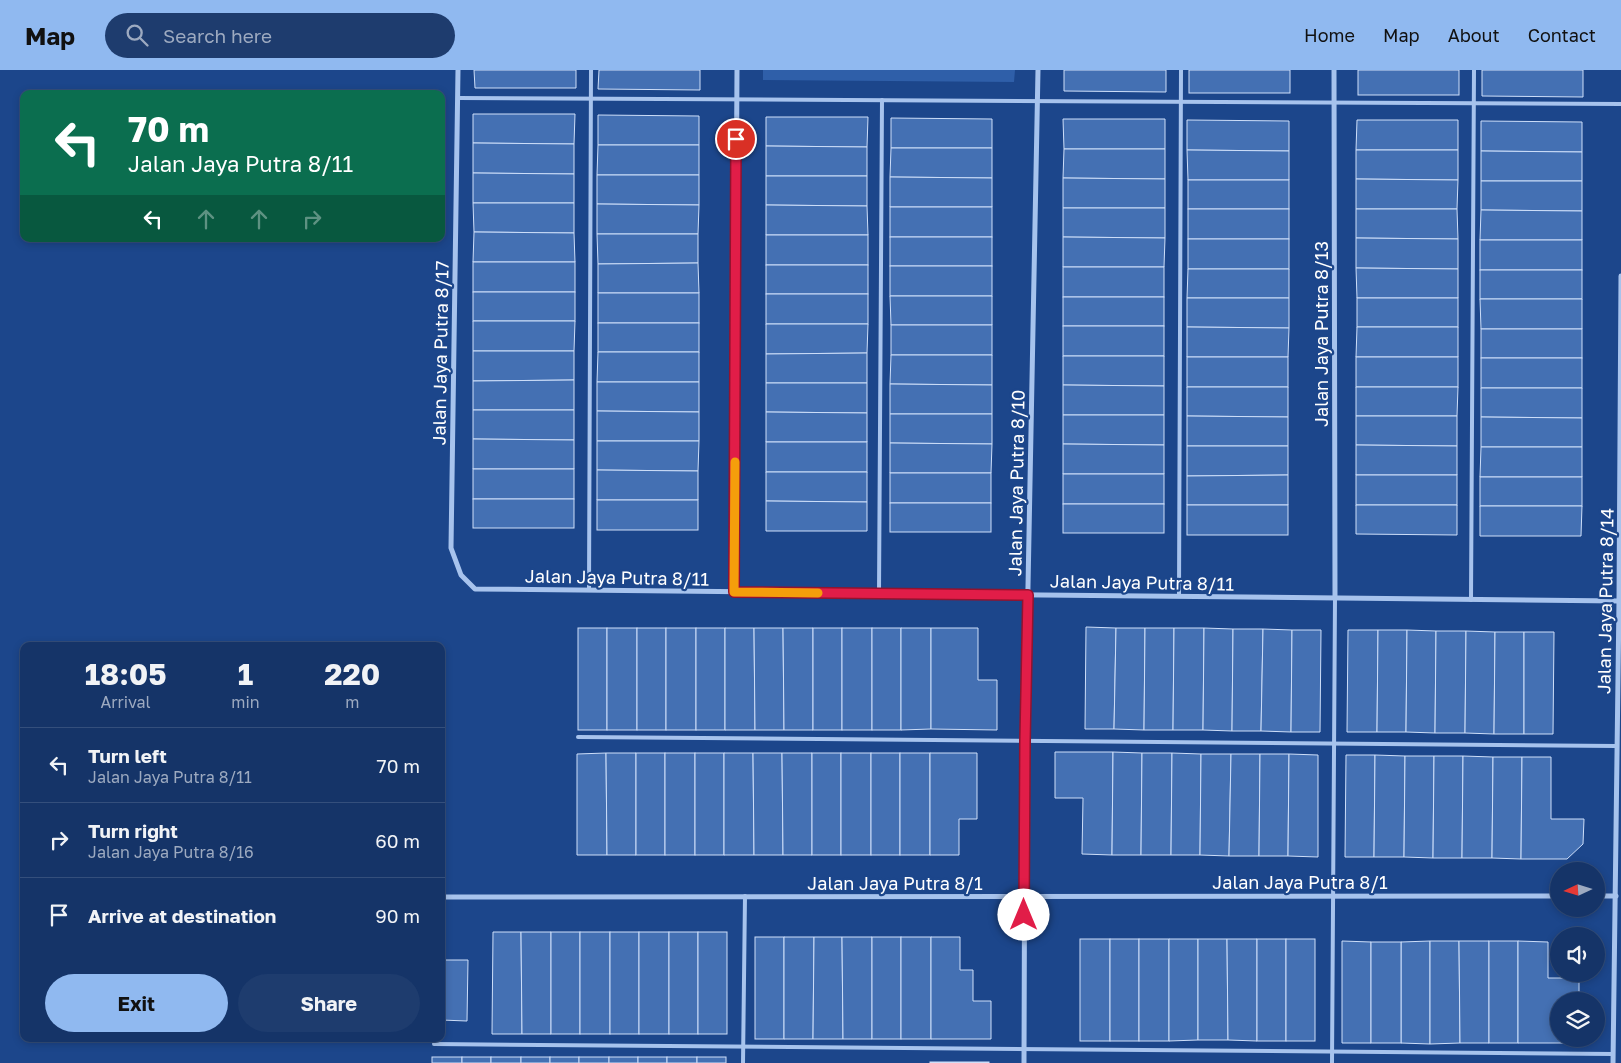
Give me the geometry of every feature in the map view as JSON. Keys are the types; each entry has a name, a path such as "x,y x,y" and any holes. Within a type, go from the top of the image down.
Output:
{"street":[{"name":"Jalan Jaya Putra 8/17","path":"458,70 451,548 461,575"},
{"path":"734,592 736,70"},
{"name":"Jalan Jaya Putra 8/10","path":"1024,1063 1025,741 1038,70"},
{"name":"Jalan Jaya Putra 8/13","path":"1334,70 1335,598"},
{"name":"Jalan Jaya Putra 8/14","path":"1613,1063 1621,276"},
{"name":"Jalan Jaya Putra 8/11","path":"461,575 476,589 1619,601"},
{"name":"Jalan Jaya Putra 8/1","path":"445,897 1550,896"},
{"path":"1605,896 1616,896"}],"lane":[{"path":"589,590 591,70"},
{"path":"1179,596 1181,70"},
{"path":"1471,600 1474,70"},
{"path":"458,98 1621,104"},
{"path":"879,594 882,100"},
{"path":"1332,1063 1335,598"},
{"path":"578,737 1616,746"},
{"path":"744,1063 745,896"},
{"path":"434,1044 1613,1054"}],"shaded area":[{"path":"763,70 1015,70 1014,82 763,80"}],"building":[{"path":"474,70 576,70 576,88 475,88"},
{"path":"599,70 700,70 700,90 598,89"},
{"path":"1064,70 1166,70 1166,92 1064,91"},
{"path":"1189,70 1290,70 1290,93 1189,93"},
{"path":"1358,70 1459,70 1459,95 1358,95"},
{"path":"1482,70 1583,70 1583,97 1482,96"},
{"path":"473,114 575,114 574,144 473,143"},
{"path":"598,115 699,116 699,145 598,145"},
{"path":"766,117 868,117 867,147 766,146"},
{"path":"891,118 992,119 992,148 891,148"},
{"path":"1063,119 1165,119 1165,149 1064,149"},
{"path":"1187,120 1289,121 1289,151 1187,150"},
{"path":"1357,120 1458,120 1458,150 1356,150"},
{"path":"1481,121 1582,122 1582,152 1481,151"},
{"path":"473,143 574,144 574,174 473,173"},
{"path":"598,145 699,145 699,175 597,175"},
{"path":"766,146 867,147 867,176 766,176"},
{"path":"891,148 992,148 992,178 890,177"},
{"path":"1064,149 1165,149 1165,179 1063,178"},
{"path":"1187,150 1289,151 1289,180 1188,180"},
{"path":"1356,150 1458,150 1458,180 1356,179"},
{"path":"1481,151 1582,152 1582,181 1481,181"},
{"path":"473,173 574,174 574,203 473,203"},
{"path":"597,175 699,175 699,205 597,204"},
{"path":"766,176 867,176 867,206 766,205"},
{"path":"890,177 992,178 992,207 890,207"},
{"path":"1063,178 1165,179 1165,208 1063,208"},
{"path":"1356,179 1458,180 1457,209 1356,209"},
{"path":"1188,180 1289,180 1289,209 1188,209"},
{"path":"1481,181 1582,181 1582,211 1481,210"},
{"path":"473,203 574,203 574,233 474,232"},
{"path":"597,204 699,205 698,234 597,234"},
{"path":"766,205 867,206 868,235 766,235"},
{"path":"890,207 992,207 992,237 890,237"},
{"path":"1063,208 1165,208 1165,238 1063,237"},
{"path":"1188,209 1289,209 1289,239 1188,239"},
{"path":"1356,209 1457,209 1458,239 1356,238"},
{"path":"1481,210 1582,211 1582,240 1480,240"},
{"path":"474,232 574,233 575,262 473,262"},
{"path":"597,234 698,234 698,263 598,264"},
{"path":"766,235 868,235 868,265 766,265"},
{"path":"890,237 992,237 992,266 890,266"},
{"path":"1063,237 1165,238 1164,267 1063,267"},
{"path":"1356,238 1458,239 1458,269 1356,268"},
{"path":"1188,239 1289,239 1289,269 1188,269"},
{"path":"1480,240 1582,240 1582,270 1480,270"},
{"path":"473,262 575,262 575,292 473,292"},
{"path":"698,263 699,293 598,293 598,264"},
{"path":"766,265 868,265 868,294 766,294"},
{"path":"890,266 992,266 992,296 890,296"},
{"path":"1063,267 1164,267 1164,297 1063,297"},
{"path":"1356,268 1458,269 1458,298 1357,298"},
{"path":"1188,269 1289,269 1289,298 1187,298"},
{"path":"1480,270 1582,270 1582,299 1480,299"},
{"path":"473,292 575,292 575,321 473,321"},
{"path":"598,293 699,293 699,323 598,323"},
{"path":"766,294 868,294 868,324 766,324"},
{"path":"890,296 992,296 992,325 891,325"},
{"path":"1063,297 1164,297 1164,326 1063,326"},
{"path":"1187,298 1289,298 1289,328 1187,327"},
{"path":"1357,298 1458,298 1458,327 1357,327"},
{"path":"1480,299 1582,299 1582,329 1481,329"},
{"path":"473,321 575,321 574,351 473,351"},
{"path":"598,323 699,323 699,352 598,352"},
{"path":"766,324 868,324 867,353 766,354"},
{"path":"891,325 992,325 992,355 891,355"},
{"path":"1063,326 1164,326 1164,356 1063,356"},
{"path":"1187,327 1289,328 1288,357 1187,357"},
{"path":"1357,327 1458,327 1458,357 1356,357"},
{"path":"1481,329 1582,329 1582,358 1481,358"},
{"path":"473,351 574,351 574,380 473,381"},
{"path":"598,352 699,352 699,382 597,382"},
{"path":"867,353 867,383 766,383 766,354"},
{"path":"891,355 992,355 992,385 890,384"},
{"path":"1063,356 1164,356 1164,386 1063,385"},
{"path":"1187,357 1288,357 1288,387 1187,387"},
{"path":"1356,357 1458,357 1458,387 1356,387"},
{"path":"1481,358 1582,358 1582,388 1481,388"},
{"path":"574,380 574,410 473,410 473,381"},
{"path":"597,382 699,382 699,412 597,411"},
{"path":"766,383 867,383 867,413 766,412"},
{"path":"890,384 992,385 992,414 890,414"},
{"path":"1063,385 1164,386 1164,415 1063,415"},
{"path":"1187,387 1288,387 1288,417 1187,416"},
{"path":"1356,387 1458,387 1457,416 1356,416"},
{"path":"1481,388 1582,388 1582,418 1481,417"},
{"path":"473,410 574,410 574,440 473,439"},
{"path":"597,411 699,412 699,441 597,441"},
{"path":"766,412 867,413 867,442 766,442"},
{"path":"890,414 992,414 992,444 890,443"},
{"path":"1063,415 1164,415 1164,445 1063,444"},
{"path":"1187,416 1288,417 1288,446 1187,446"},
{"path":"1356,416 1457,416 1457,446 1356,445"},
{"path":"1481,417 1582,418 1582,447 1481,447"},
{"path":"473,439 574,440 574,469 473,469"},
{"path":"597,441 699,441 698,471 597,470"},
{"path":"766,442 867,442 867,472 766,472"},
{"path":"890,443 992,444 991,473 890,473"},
{"path":"1063,444 1164,445 1164,474 1063,474"},
{"path":"1356,445 1457,446 1457,475 1356,475"},
{"path":"1187,446 1288,446 1288,475 1187,476"},
{"path":"1481,447 1582,447 1582,477 1480,477"},
{"path":"473,469 574,469 574,499 473,499"},
{"path":"597,470 698,471 698,500 597,500"},
{"path":"766,472 867,472 867,502 766,501"},
{"path":"890,473 991,473 991,503 890,503"},
{"path":"1063,474 1164,474 1164,504 1063,504"},
{"path":"1288,475 1288,505 1187,505 1187,476"},
{"path":"1356,475 1457,475 1457,505 1356,505"},
{"path":"1480,477 1582,477 1582,506 1480,506"},
{"path":"473,499 574,499 574,528 473,528"},
{"path":"597,500 698,500 698,530 597,530"},
{"path":"766,501 867,502 867,531 766,531"},
{"path":"890,503 991,503 991,532 890,532"},
{"path":"1063,504 1164,504 1164,533 1063,533"},
{"path":"1187,505 1288,505 1288,535 1187,535"},
{"path":"1356,505 1457,505 1457,535 1356,534"},
{"path":"1480,506 1582,506 1581,536 1480,536"},
{"path":"1086,627 1116,628 1114,729 1085,729"},
{"path":"578,628 607,628 607,730 578,730"},
{"path":"607,628 637,628 637,730 607,730"},
{"path":"637,628 666,628 666,730 637,730"},
{"path":"666,628 696,628 696,730 666,730"},
{"path":"696,628 725,628 725,730 696,730"},
{"path":"725,628 754,628 755,730 725,730"},
{"path":"754,628 783,628 784,730 755,730"},
{"path":"783,628 813,628 813,730 784,730"},
{"path":"813,628 842,628 842,730 813,730"},
{"path":"842,628 872,628 872,730 842,730"},
{"path":"872,628 901,628 901,730 872,730"},
{"path":"901,628 931,628 931,729 901,730"},
{"path":"931,628 978,628 978,680 997,680 997,730 931,729"},
{"path":"1116,628 1145,628 1144,730 1114,729"},
{"path":"1145,628 1174,628 1173,730 1144,730"},
{"path":"1174,628 1204,628 1203,730 1173,730"},
{"path":"1204,628 1233,629 1232,731 1203,730"},
{"path":"1233,629 1263,629 1261,731 1232,731"},
{"path":"1263,629 1292,630 1291,732 1261,731"},
{"path":"1292,630 1321,630 1320,732 1291,732"},
{"path":"1348,630 1378,630 1377,732 1347,732"},
{"path":"1378,630 1407,630 1406,732 1377,732"},
{"path":"1407,630 1436,631 1435,733 1406,732"},
{"path":"1436,631 1466,631 1465,733 1435,733"},
{"path":"1466,631 1495,632 1494,734 1465,733"},
{"path":"1495,632 1524,632 1524,734 1494,734"},
{"path":"1524,632 1554,632 1553,734 1524,734"},
{"path":"1055,752 1113,752 1112,855 1082,854 1083,798 1055,798"},
{"path":"1113,752 1142,753 1141,855 1112,855"},
{"path":"606,753 607,855 577,855 577,754"},
{"path":"606,753 636,753 636,855 607,855"},
{"path":"636,753 665,753 665,855 636,855"},
{"path":"665,753 695,753 695,855 665,855"},
{"path":"695,753 724,753 724,855 695,855"},
{"path":"724,753 753,753 754,855 724,855"},
{"path":"753,753 782,753 783,855 754,855"},
{"path":"782,753 812,753 812,855 783,855"},
{"path":"812,753 841,753 841,855 812,855"},
{"path":"841,753 871,753 871,855 841,855"},
{"path":"871,753 900,753 900,855 871,855"},
{"path":"900,753 930,753 930,855 900,855"},
{"path":"930,753 977,753 977,819 959,819 959,855 930,855"},
{"path":"1142,753 1172,753 1171,855 1141,855"},
{"path":"1172,753 1201,754 1200,855 1171,855"},
{"path":"1201,754 1231,754 1229,856 1200,855"},
{"path":"1231,754 1260,754 1259,856 1229,856"},
{"path":"1260,754 1289,754 1288,856 1259,856"},
{"path":"1289,754 1318,755 1318,857 1288,856"},
{"path":"1346,755 1375,755 1374,857 1345,857"},
{"path":"1375,755 1405,756 1404,857 1374,857"},
{"path":"1405,756 1434,756 1433,858 1404,857"},
{"path":"1434,756 1463,756 1462,858 1433,858"},
{"path":"1463,756 1493,757 1492,858 1462,858"},
{"path":"1493,757 1522,757 1521,859 1492,858"},
{"path":"1522,757 1551,757 1551,819 1584,819 1583,844 1567,859 1521,859"},
{"path":"493,932 521,932 522,1034 492,1034"},
{"path":"521,932 551,932 551,1034 522,1034"},
{"path":"551,932 580,932 580,1034 551,1034"},
{"path":"580,932 610,932 610,1034 580,1034"},
{"path":"610,932 639,932 639,1034 610,1034"},
{"path":"639,932 669,932 669,1034 639,1034"},
{"path":"669,932 698,932 698,1034 669,1034"},
{"path":"698,932 727,932 727,1034 698,1034"},
{"path":"755,937 784,937 784,1039 755,1039"},
{"path":"784,937 814,937 813,1039 784,1039"},
{"path":"814,937 842,937 843,1039 813,1039"},
{"path":"842,937 872,937 872,1039 843,1039"},
{"path":"872,937 901,937 901,1039 872,1039"},
{"path":"901,937 931,937 931,1039 901,1039"},
{"path":"931,937 960,937 960,970 973,970 973,1001 991,1001 991,1039 931,1039"},
{"path":"1080,939 1110,939 1110,1041 1080,1041"},
{"path":"1110,939 1139,939 1139,1041 1110,1041"},
{"path":"1139,939 1169,939 1169,1041 1139,1041"},
{"path":"1169,939 1198,939 1198,1040 1169,1041"},
{"path":"1198,939 1227,939 1228,1040 1198,1040"},
{"path":"1227,939 1257,939 1257,1041 1228,1040"},
{"path":"1257,939 1286,939 1286,1041 1257,1041"},
{"path":"1286,939 1315,939 1315,1041 1286,1041"},
{"path":"1342,941 1371,942 1371,1043 1342,1043"},
{"path":"1430,941 1430,1044 1401,1043 1401,942"},
{"path":"1430,941 1459,941 1460,1043 1430,1044"},
{"path":"1459,941 1489,941 1489,1043 1460,1043"},
{"path":"1489,941 1518,941 1518,1043 1489,1043"},
{"path":"1518,941 1548,942 1548,978 1550,978 1550,982 1579,982 1579,992 1550,992 1550,1043 1518,1043"},
{"path":"1371,942 1401,942 1401,1043 1371,1043"},
{"path":"445,960 468,960 467,1021 445,1020"},
{"path":"432,1057 462,1057 462,1063 432,1063"},
{"path":"462,1057 491,1057 491,1063 462,1063"},
{"path":"491,1057 521,1057 521,1063 491,1063"},
{"path":"521,1057 550,1057 550,1063 521,1063"},
{"path":"550,1057 579,1057 579,1063 550,1063"},
{"path":"579,1057 609,1057 609,1063 579,1063"},
{"path":"609,1057 638,1057 638,1063 609,1063"},
{"path":"638,1057 667,1057 667,1063 638,1063"},
{"path":"667,1057 697,1057 697,1063 667,1063"},
{"path":"697,1057 726,1057 726,1063 697,1063"},
{"path":"989,1062 989,1063 930,1063"}],"slow traffic":[{"path":"735,462 734,592 818,593"}],"route":[{"path":"736,139 734,592 1028,595 1024,915"}]}
